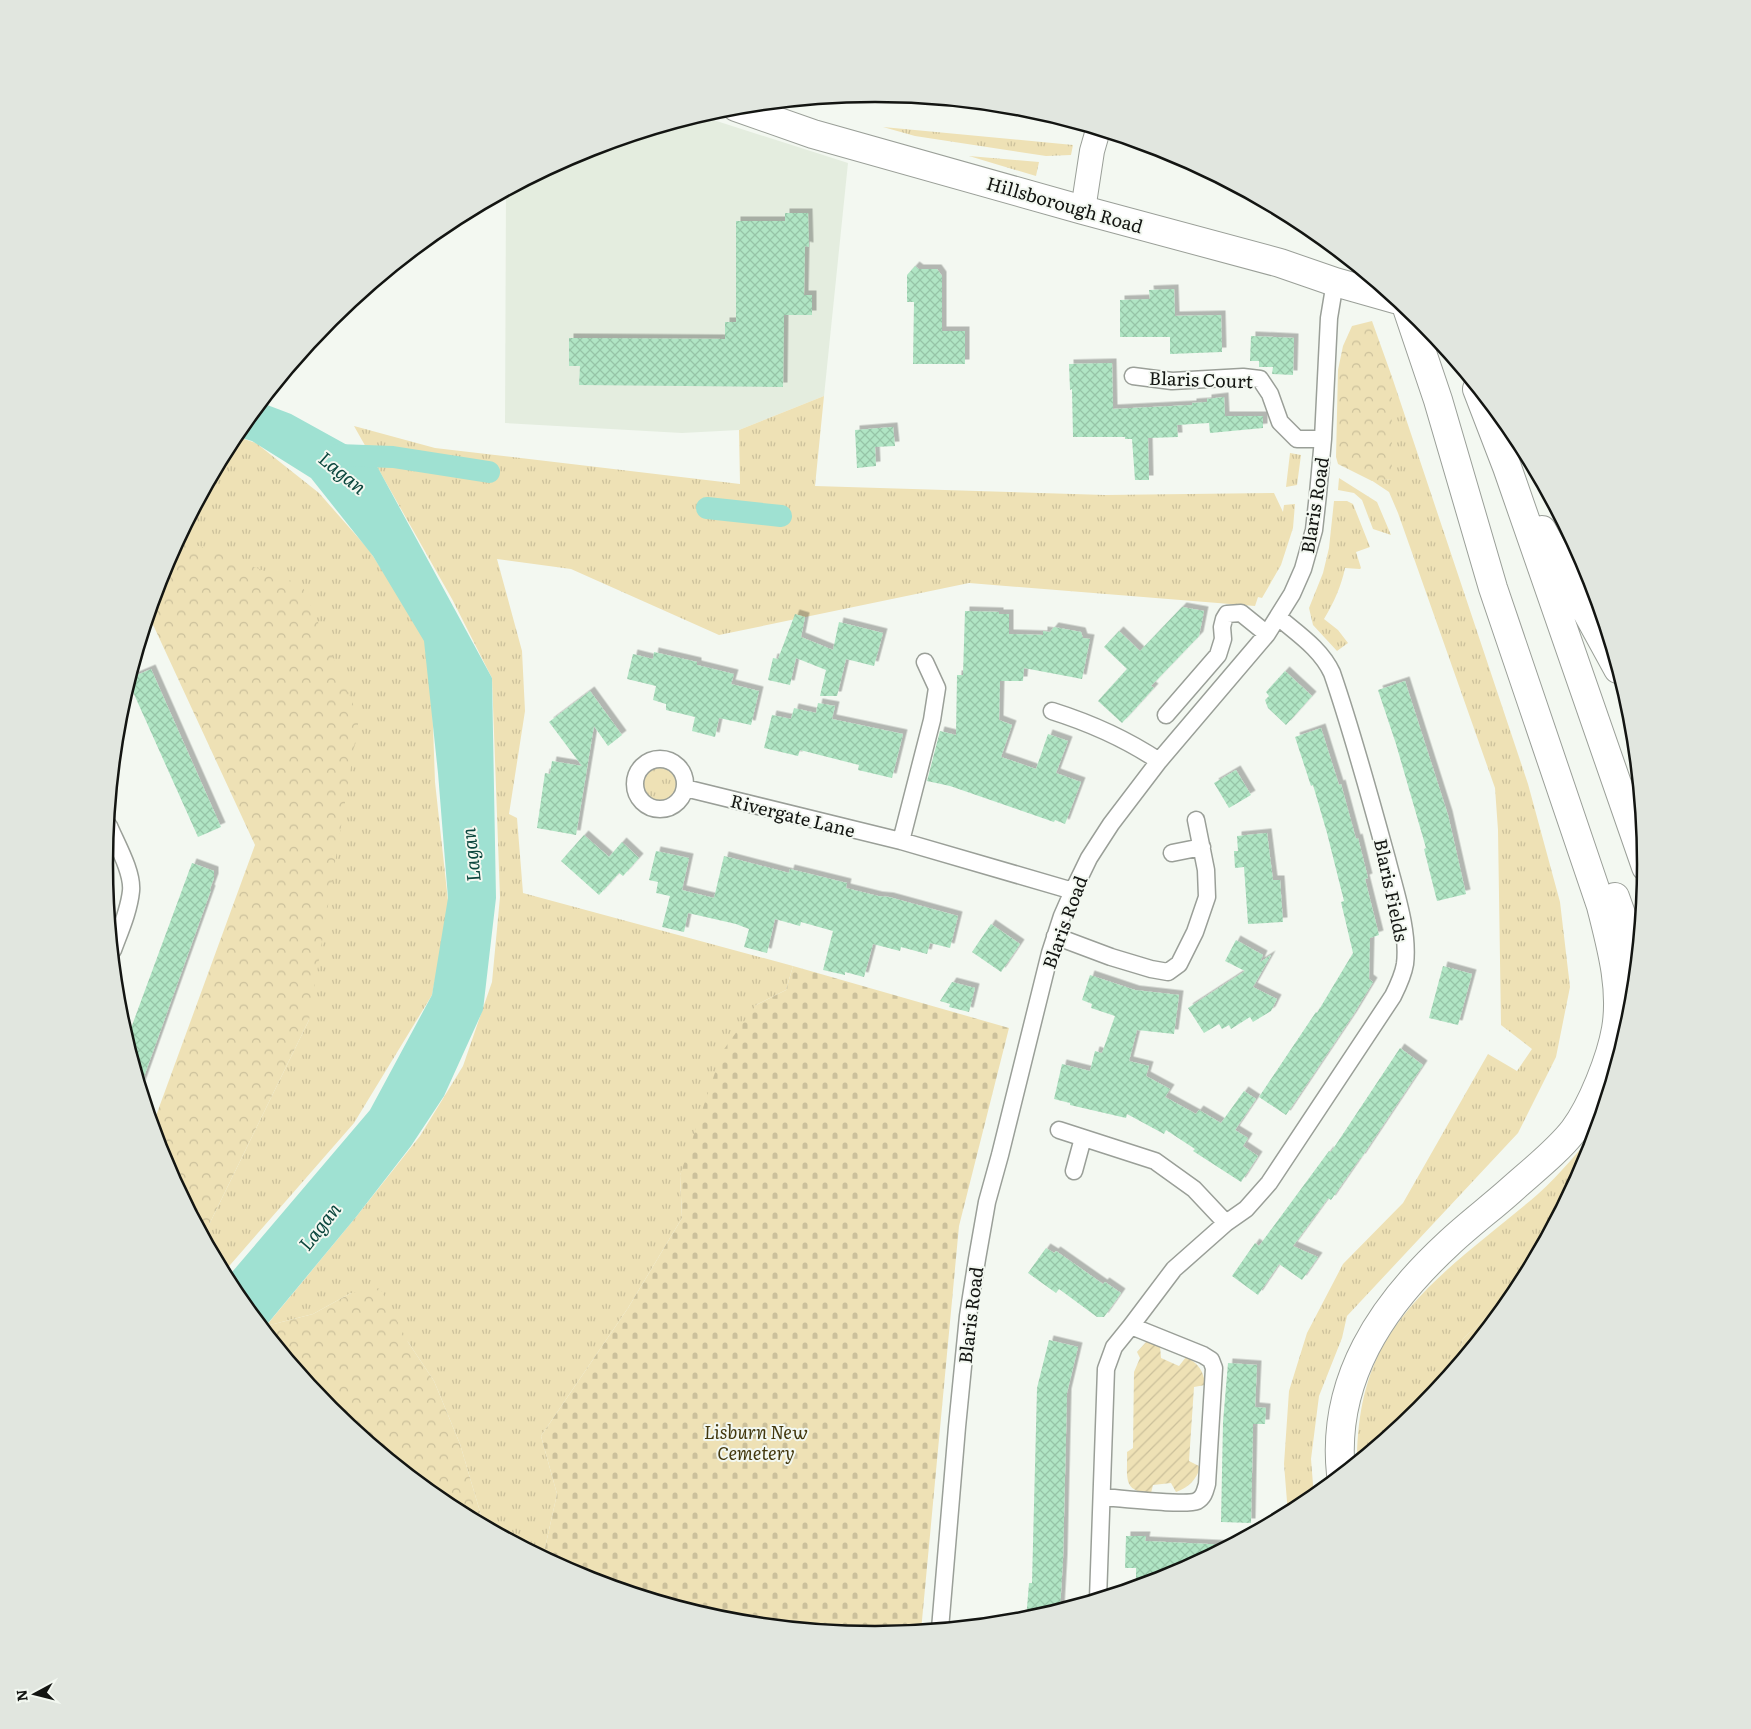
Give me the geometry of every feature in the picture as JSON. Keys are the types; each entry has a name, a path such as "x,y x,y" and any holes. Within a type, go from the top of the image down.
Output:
{"highway":[{"name":"Hillsborough Road","path":"751,113 813,134 1082,210 1280,263 1335,282 1380,294"},
{"path":"1413,325 1633,947"},
{"path":"1341,1467 1341,1427 1350,1385 1365,1347 1388,1309 1416,1275 1448,1244 1544,1161 1574,1130 1591,1099 1606,1063 1616,1029 1617,996 1614,960 1602,906 1493,588 1435,390"},
{"path":"1484,407 1637,841"},
{"path":"1507,467 1605,646"}],"street":[{"path":"1082,210 1096,135"},
{"name":"Blaris Road","path":"940,1623 968,1316 977,1259 987,1202 1055,936 1072,890 1089,858 1111,824 1159,761 1267,634 1292,594 1303,568 1314,530 1323,439 1329,318 1335,282"},
{"name":"Blaris Court","path":"1134,376 1172,381 1243,377 1260,379 1270,394 1280,422 1297,439 1323,439"},
{"path":"1166,714 1218,655 1223,639 1222,628 1227,614 1241,613 1267,634"},
{"name":"Blaris Fields","path":"1098,1593 1106,1369 1114,1347 1174,1269 1226,1223 1246,1209 1270,1183 1393,996 1401,980 1405,963 1404,931 1396,894 1368,790 1332,672 1327,661 1317,650 1278,617"},
{"path":"901,841 932,720 937,688 925,662"},
{"path":"1052,711 1088,723 1142,750 1159,761"},
{"name":"Rivergate Lane","path":"685,788 901,841 1072,890"},
{"path":"1055,936 1111,957 1151,969 1168,972 1179,964 1195,932 1207,897 1206,870 1196,820"},
{"path":"114,840 129,874 132,890 117,939"},
{"path":"1172,853 1202,848"},
{"path":"1059,1130 1155,1161 1194,1189 1226,1223"},
{"path":"1074,1171 1083,1138"},
{"path":"1102,1497 1183,1503 1197,1501 1204,1495 1207,1484 1214,1368 1211,1360 1131,1326"}],"shaded area":[{"path":"714,120 848,163 824,396 739,430 682,433 505,423 506,199 538,181 631,143 678,128"}],"green space":[{"path":"883,127 1073,145 1071,155 1046,156 915,136"},
{"path":"969,156 1039,162 1036,176"},
{"path":"1372,321 1392,377 1392,479 1372,481 1338,464 1336,457 1338,370 1343,346 1352,326"},
{"path":"1392,377 1528,784 1560,902 1570,987 1556,1057 1518,1133 1347,1316 1342,1338 1319,1396 1311,1459 1313,1488 1287,1505 1284,1464 1289,1391 1307,1333 1343,1264 1403,1203 1488,1054 1517,1071 1532,1049 1501,1025 1498,830 1495,788 1398,513 1389,492 1371,480 1392,479"},
{"path":"824,396 815,486 1105,495 1274,493 1283,512 1284,505 1295,504 1293,528 1281,565 1262,598 1258,597 1255,606 969,583 719,635 571,569 497,559 522,651 525,711 509,814 517,818 523,893 793,966 786,990 756,1005 680,1175 682,1218 628,1308 541,1436 557,1494 544,1551 481,1516 460,1444 434,1381 408,1342 351,1293 313,1314 269,1325 268,1324 420,1136 463,1066 492,982 500,897 492,678 452,599 354,426 435,448 740,484 739,430"},
{"path":"244,439 256,443 319,493 369,550 430,644 435,782 449,910 432,995 354,1123 229,1266 207,1229 309,1020 183,549 216,483"},
{"path":"1290,453 1301,455 1297,485 1286,487"},
{"path":"1339,478 1377,502 1391,535 1373,529 1362,500 1354,493 1338,490"},
{"path":"1334,501 1347,501 1353,504 1370,547 1356,552 1360,569 1345,568 1337,594 1324,619 1338,630 1348,643 1337,651 1313,625 1309,608 1323,573 1329,548"},
{"path":"186,541 302,585 359,718 309,1020 207,1229 192,1202 156,1115 255,845 153,624"},
{"path":"660,767 667,768 672,772 676,777 676,791 672,796 667,800 660,801 653,800 648,796 644,791 643,784 644,777 648,772 653,768"},
{"name":"Lisburn New Cemetery","path":"793,966 1009,1028 959,1226 922,1625 826,1625 776,1620 727,1612 678,1601 631,1586 544,1551 557,1494 541,1436 628,1308 682,1218 680,1175 722,1052 756,1005 786,990"},
{"path":"1583,1146 1559,1202 1535,1246 1492,1312 1463,1339 1459,1354 1414,1403 1357,1454 1362,1404 1370,1375 1375,1361 1396,1325 1432,1284 1474,1246 1538,1194"},
{"path":"380,1288 408,1342 434,1381 460,1444 481,1516 412,1469 373,1437 303,1367 269,1325 313,1314 351,1293"},
{"path":"1492,1312 1459,1354 1463,1339"},
{"path":"1147,1341 1160,1346 1161,1358 1179,1366 1186,1357 1190,1359 1200,1368 1205,1385 1194,1387 1189,1461 1201,1467 1192,1482 1176,1492 1171,1483 1153,1485 1151,1493 1141,1492 1130,1486 1128,1481 1127,1452 1133,1448 1134,1372 1140,1358 1137,1352"}],"water":[{"name":"Lagan","path":"268,405 291,414 367,456 378,468 492,678 496,898 483,1010 444,1096 411,1146 356,1217 268,1323 232,1272 370,1110 432,995 448,898 438,773 424,641 373,556 311,478 252,441 244,439"}],"building":[{"path":"785,213 808,213 809,247 805,246 804,295 812,295 812,315 784,315 783,387 579,385 580,366 569,366 569,338 725,339 725,322 736,322 736,221 785,221"},
{"path":"915,266 919,269 937,269 942,276 942,331 965,331 965,364 913,364 914,302 907,302 907,275"},
{"path":"1174,289 1175,316 1221,315 1222,352 1170,354 1170,337 1120,337 1120,300 1150,299 1149,290"},
{"path":"1251,336 1294,338 1293,375 1272,374 1273,367 1259,367 1259,361 1250,361"},
{"path":"1112,363 1113,409 1192,405 1192,403 1207,402 1207,399 1224,397 1225,416 1263,416 1263,428 1210,433 1209,423 1177,425 1178,437 1148,438 1149,480 1135,480 1132,439 1125,439 1125,437 1073,437 1072,389 1070,390 1069,364"},
{"path":"893,427 895,446 875,447 876,466 857,468 855,430"},
{"path":"1182,607 1204,611 1199,636 1151,686 1154,688 1122,723 1098,701 1127,669 1104,647 1119,631 1140,651"},
{"path":"965,611 1009,614 1009,634 1043,635 1043,631 1050,632 1054,627 1081,632 1083,638 1090,639 1082,679 1024,668 1023,681 1000,681 999,720 1012,725 1001,757 1036,769 1048,734 1068,741 1056,773 1081,782 1065,824 1055,820 1054,822 950,786 927,781 940,731 956,735 957,675 963,675"},
{"path":"795,614 805,617 801,637 833,650 839,622 883,633 874,666 846,659 837,696 820,696 826,670 796,658 790,685 768,680 773,658 778,659"},
{"path":"654,652 697,662 697,665 734,674 731,684 759,691 751,725 719,718 715,737 692,731 695,717 666,710 666,704 653,700 656,686 627,679 633,654 653,659"},
{"path":"151,669 221,827 198,837 133,693 137,675"},
{"path":"1285,671 1312,696 1286,725 1268,708 1265,700 1269,696 1266,692"},
{"path":"1405,681 1448,815 1466,894 1437,901 1424,849 1426,848 1396,744 1378,690"},
{"path":"590,691 622,735 608,746 594,726 576,835 537,828 545,773 550,774 552,761 582,766 549,722"},
{"path":"818,703 835,706 832,719 903,734 892,778 858,770 859,765 800,750 798,756 764,748 772,715 791,719 794,708 816,713"},
{"path":"1321,728 1339,785 1341,784 1356,839 1358,838 1368,878 1365,879 1379,935 1370,938 1369,979 1373,982 1286,1115 1259,1097 1317,1013 1353,953 1341,902 1344,901 1327,833 1313,785 1311,786 1295,737"},
{"path":"1236,770 1251,795 1229,808 1214,783"},
{"path":"1267,833 1273,880 1280,880 1283,922 1248,924 1244,867 1235,868 1234,851 1238,851 1237,836"},
{"path":"584,835 609,857 622,842 639,858 623,876 619,873 599,895 561,861"},
{"path":"656,851 689,858 682,890 714,898 724,856 789,873 790,869 847,883 846,888 889,897 958,916 950,948 930,943 927,954 901,947 900,951 873,944 864,977 845,972 845,975 823,970 833,931 801,922 800,926 775,919 767,953 744,947 749,929 736,924 688,913 684,932 662,927 670,896 656,893 658,882 649,880"},
{"path":"192,863 214,871 211,890 144,1077 131,1027"},
{"path":"991,924 1020,944 1001,972 972,952"},
{"path":"1236,940 1263,955 1260,962 1271,955 1253,987 1277,999 1271,1011 1253,1022 1250,1017 1231,1029 1229,1025 1222,1029 1219,1024 1204,1033 1188,1008 1245,971 1225,961"},
{"path":"1443,966 1472,974 1458,1025 1429,1018"},
{"path":"1090,975 1135,990 1179,995 1174,1034 1137,1030 1129,1061 1149,1066 1146,1076 1170,1089 1165,1097 1196,1114 1199,1110 1221,1123 1244,1091 1256,1099 1235,1130 1248,1138 1243,1146 1258,1156 1241,1182 1193,1151 1195,1149 1166,1130 1164,1134 1127,1114 1126,1118 1070,1105 1070,1103 1054,1099 1062,1064 1090,1071 1095,1051 1102,1053 1115,1016 1091,1008 1092,1004 1082,1000"},
{"path":"952,982 975,988 969,1012 949,1007 950,1004 940,1001"},
{"path":"1400,1048 1423,1065 1331,1200 1328,1198 1293,1246 1318,1257 1302,1280 1279,1264 1258,1295 1232,1276 1255,1243 1259,1246 1329,1151 1331,1152"},
{"path":"1046,1248 1054,1253 1056,1251 1103,1284 1105,1282 1121,1293 1104,1317 1097,1317 1059,1289 1056,1293 1028,1273"},
{"path":"1049,1340 1078,1347 1067,1393 1060,1604 1027,1611 1029,1583 1032,1583 1037,1388"},
{"path":"1228,1363 1257,1365 1255,1407 1266,1408 1265,1424 1253,1424 1251,1523 1221,1522 1223,1422"},
{"path":"1126,1536 1146,1536 1145,1541 1219,1545 1136,1580 1136,1568 1125,1568"}],"waterway":[{"name":"Lagan","path":"338,455 393,457 489,472"},
{"path":"707,508 781,516"}]}
